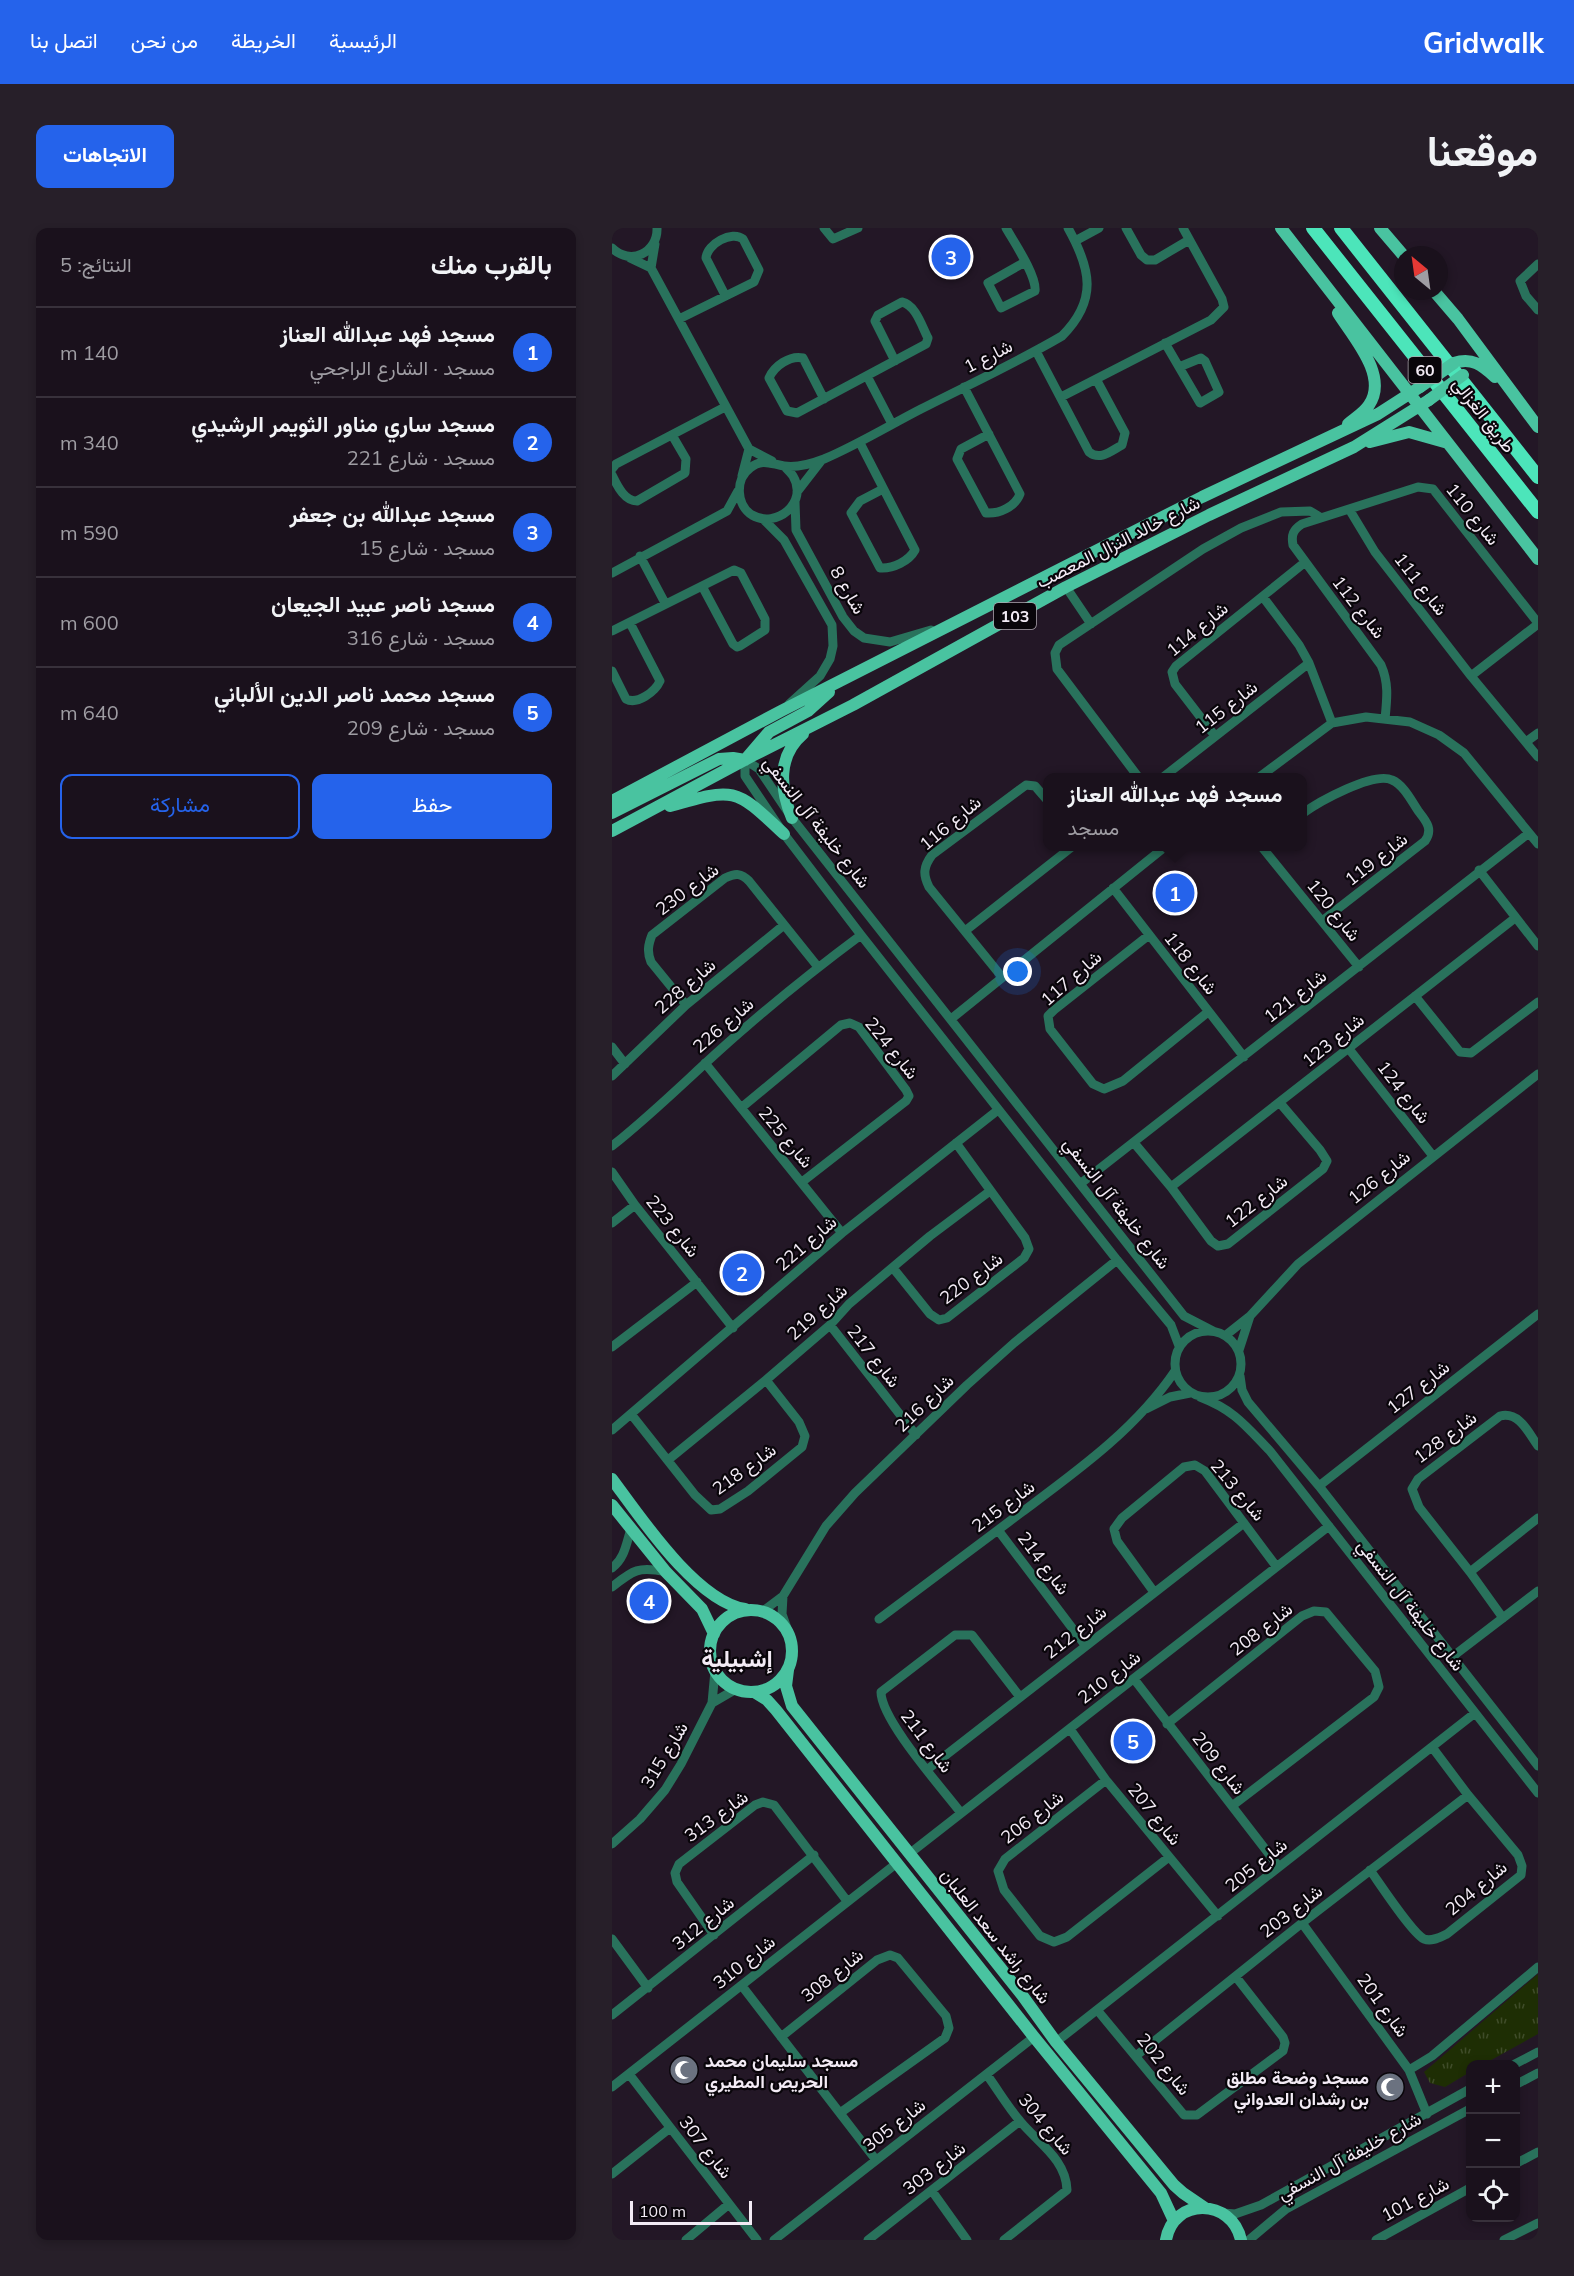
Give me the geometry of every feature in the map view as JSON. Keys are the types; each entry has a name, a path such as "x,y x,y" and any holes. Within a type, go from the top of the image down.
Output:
{"highway":[{"name":"طريق الغزالي","path":"1313,228 1538,512"},
{"name":"طريق الغزالي","path":"1344,232 1538,477"}],"main road":[{"path":"1281,228 1309,265 1415,390 1448,443 1538,559"},
{"path":"1380,228 1395,246"},
{"path":"1309,265 1371,363 1374,377 1374,391 1370,404 1334,435"},
{"path":"1442,300 1538,427"},
{"path":"1458,319 1472,348 1473,361 1492,375 1518,401"},
{"name":"شارع خالد النزال المعصب","path":"612,801 781,711 1202,497 1378,414 1454,363 1473,361 1463,375 1425,403 1354,447 1209,515 1066,587 810,727 612,831"},
{"path":"1354,447 1409,432 1448,443"},
{"path":"612,813 719,759 745,760 769,732 808,711 844,680"},
{"path":"792,818 782,789 782,771 787,754 797,739 810,727"},
{"path":"643,814 724,793 740,796 784,834"},
{"path":"612,1479 678,1563 704,1589 734,1607 749,1609 763,1611 773,1615 788,1631 793,1657 788,1670 774,1685 754,1692 736,1689 721,1679 715,1671 710,1653 714,1634 720,1624 728,1616 749,1609"},
{"path":"612,1505 666,1572 702,1609 714,1634"},
{"name":"شارع راشد سعد العلبان","path":"788,1670 786,1686 792,1706 1022,1995 1056,2042 1174,2185 1205,2208 1222,2213"},
{"name":"شارع راشد سعد العلبان","path":"754,1692 767,1700 776,1710 928,1905 1161,2193 1174,2221"},
{"path":"928,1905 932,1899 941,1894"},
{"path":"1008,2004 1012,2006 1018,2004 1022,1995"},
{"path":"1165,2239 1174,2221 1183,2213 1205,2208"},
{"path":"1222,2213 1237,2228 1241,2240"}],"street":[{"path":"824,228 828,236 836,239 858,228"},
{"path":"1006,228 1025,262 1034,279 1035,291 1001,308 988,283 1025,262"},
{"name":"شارع 1","path":"784,466 803,466 860,443 892,424 1062,336 1076,321 1083,308 1087,291 1086,267 1068,228"},
{"path":"1075,241 1099,228"},
{"path":"1126,228 1141,255 1148,260 1155,260 1189,240"},
{"path":"1061,397 1211,320 1224,307 1222,299 1183,228"},
{"path":"658,229 651,268 725,407 749,449 784,466 794,477 796,496 787,512 776,519 763,519 750,514 727,511"},
{"path":"678,319 754,282 759,270 743,239 739,236 733,235 709,247 706,252 706,258 725,295"},
{"path":"627,257 646,252 655,242"},
{"path":"613,250 651,268"},
{"path":"1538,264 1520,281 1526,296 1538,310"},
{"path":"824,399 803,358 799,356 774,368 769,378 787,411 797,413 824,399 867,376 895,361 926,344 928,338 911,306 902,302 878,315 875,321 895,361"},
{"path":"1165,343 1179,367 1200,403 1219,392 1205,361 1201,358 1179,367"},
{"path":"1036,351 1089,452 1099,457 1122,445 1125,433 1096,379"},
{"path":"867,376 892,424"},
{"path":"964,387 989,434 1020,494 1015,503 996,514 986,513 957,459 961,449 989,434"},
{"path":"612,469 616,464 725,407"},
{"path":"612,475 626,498 637,501 685,473 686,459 672,435"},
{"path":"860,443 915,550 910,557 890,568 880,568 851,513 860,501 883,489"},
{"path":"612,573 727,511 738,491 749,449"},
{"name":"شارع 1","path":"796,496 823,459"},
{"path":"741,478 754,465 760,462 772,462"},
{"name":"شارع 110","path":"1302,524 1418,487 1433,489 1538,624"},
{"path":"738,491 741,504 750,514"},
{"name":"شارع 8","path":"796,496 796,530 843,617 854,631 864,638 890,642 954,623"},
{"name":"شارع 111","path":"1349,509 1371,546 1471,676 1538,757"},
{"name":"شارع 110","path":"1136,773 1057,669 1055,653 1059,645 1203,549 1240,528 1281,512 1310,511 1320,517"},
{"name":"شارع 8","path":"763,519 784,540 832,625 833,646 830,659 820,676 781,711"},
{"name":"شارع 112","path":"1302,524 1296,528 1291,538 1293,545 1304,563 1381,664 1387,678 1385,719"},
{"path":"640,556 665,603"},
{"name":"114 شارع","path":"1215,736 1175,684 1172,672 1176,666 1304,563"},
{"path":"612,631 665,603 734,570 741,573 765,619 765,630 737,647 702,586"},
{"path":"1066,587 1091,624"},
{"path":"1263,597 1299,645 1309,663 1332,723"},
{"path":"612,671 629,701 653,692 660,681 630,622"},
{"path":"1471,676 1538,624"},
{"name":"شارع 115","path":"1167,773 1309,663"},
{"path":"1263,773 1332,723 1357,718 1410,722 1453,743 1464,753 1538,844"},
{"path":"1526,742 1538,733"},
{"name":"شارع خليفة آل النسفي","path":"745,760 759,769 792,818 1184,1316 1213,1331"},
{"name":"شارع خليفة آل النسفي","path":"745,760 745,776 784,834 998,1110 1171,1325 1179,1346"},
{"name":"شارع 119","path":"1307,811 1331,795 1376,779 1386,778 1398,784 1429,827 1425,841 1322,921"},
{"name":"شارع 116","path":"1002,977 929,887 925,878 926,864 932,855 1026,784 1035,786 1043,796"},
{"name":"شارع 121","path":"1080,1184 1529,833"},
{"path":"965,931 1067,851"},
{"path":"951,1019 1160,851"},
{"name":"شارع 120","path":"1265,851 1359,967"},
{"path":"1479,870 1538,946"},
{"name":"شارع 230","path":"686,1005 651,962 648,945 652,936 734,874 743,875 749,881 818,967"},
{"name":"شارع 118","path":"1113,888 1244,1058"},
{"name":"شارع 123","path":"1171,1187 1515,918"},
{"name":"شارع 228","path":"612,1076 686,1005 784,925"},
{"name":"شارع 226","path":"612,1146 818,967 861,935"},
{"name":"شارع 117","path":"1149,935 1054,1010 1048,1016 1050,1029 1093,1084 1104,1089 1123,1081 1208,1012"},
{"path":"1415,996 1460,1052 1471,1053 1538,1002"},
{"name":"شارع 224","path":"741,1108 841,1025 850,1023 859,1027 909,1096 906,1101 802,1182"},
{"path":"612,1047 626,1064"},
{"name":"شارع 124","path":"1349,1049 1433,1156"},
{"name":"شارع 225","path":"705,1063 842,1233"},
{"name":"شارع 126","path":"1226,1335 1250,1316 1298,1264 1538,1074"},
{"name":"شارع 122","path":"1135,1143 1171,1187 1210,1241 1218,1246 1228,1244 1323,1169 1327,1161 1280,1103"},
{"name":"شارع 221","path":"612,1430 734,1328 842,1233 998,1110"},
{"name":"شارع 220","path":"893,1268 930,1314 939,1320 947,1318 1024,1258 1029,1249 1025,1238 956,1143"},
{"name":"شارع 223","path":"612,1172 635,1205 734,1328"},
{"name":"شارع 219","path":"668,1460 766,1380 830,1325 849,1304 930,1236 990,1191"},
{"path":"612,1223 635,1205"},
{"name":"شارع 216","path":"763,1611 783,1596 826,1526 855,1493 1014,1344 1117,1260"},
{"path":"612,1347 697,1282"},
{"name":"شارع 127","path":"1318,1486 1538,1314"},
{"name":"شارع 126","path":"1239,1350 1250,1316"},
{"name":"شارع 217","path":"830,1325 915,1435"},
{"path":"1213,1331 1226,1335 1239,1350 1242,1363 1240,1376 1224,1394 1212,1398 1190,1393 1180,1383 1175,1371 1175,1358 1179,1346 1194,1334 1213,1331"},
{"name":"شارع 215","path":"879,1619 1098,1454 1141,1412 1165,1386 1175,1371"},
{"name":"شارع خليفة آل النسفي","path":"1240,1376 1242,1390 1248,1402 1318,1486 1538,1766"},
{"name":"شارع 218","path":"631,1414 695,1495 711,1510 720,1509 748,1491 802,1447 805,1436 799,1422 766,1380"},
{"name":"شارع 215","path":"1141,1412 1170,1397 1190,1393"},
{"name":"شارع خليفة آل النسفي","path":"1200,1397 1221,1405 1234,1414 1270,1451 1538,1793"},
{"name":"شارع 128","path":"1503,1618 1419,1507 1412,1489 1418,1479 1500,1416 1508,1414 1516,1417 1538,1446"},
{"name":"شارع 213","path":"1154,1592 1117,1540 1114,1529 1122,1518 1184,1467 1195,1465 1204,1471 1276,1566"},
{"path":"1470,1572 1538,1518"},
{"name":"شارع 212","path":"928,1769 1244,1523"},
{"name":"شارع 210","path":"909,1854 1329,1526"},
{"path":"616,1565 625,1551 631,1529"},
{"name":"شارع 214","path":"999,1530 1085,1646"},
{"path":"616,1565 626,1563 630,1567 629,1573"},
{"path":"612,1587 629,1573 639,1569 650,1568 666,1572"},
{"path":"1382,1594 1390,1585 1395,1584"},
{"path":"1452,1657 1538,1591"},
{"path":"783,1596 782,1614 788,1631"},
{"name":"شارع 208","path":"1167,1724 1302,1616 1314,1611 1326,1612 1375,1671 1379,1687 1374,1697 1232,1806"},
{"name":"شارع 211","path":"961,1813 895,1728 883,1708 881,1692 955,1635 963,1634 972,1635 1020,1697"},
{"name":"شارع 315","path":"612,1844 640,1819 665,1790 688,1753 712,1703 715,1671"},
{"name":"شارع 209","path":"1134,1679 1279,1867"},
{"path":"712,1703 736,1689"},
{"name":"شارع 205","path":"1056,2042 1475,1713"},
{"name":"شارع 207","path":"1070,1729 1106,1780 1218,1916"},
{"name":"شارع 204","path":"1370,1870 1414,1930 1424,1939 1434,1940 1456,1926 1521,1875 1522,1866 1518,1855 1432,1747"},
{"name":"شارع 206","path":"1106,1780 1005,1859 998,1871 1004,1890 1040,1936 1054,1942 1067,1937 1169,1857"},
{"name":"شارع 203","path":"1137,2055 1302,1923 1468,1795"},
{"name":"شارع 313","path":"714,1935 677,1882 675,1874 678,1864 755,1805 764,1802 774,1805 847,1901"},
{"name":"شارع 312","path":"612,2015 813,1856"},
{"name":"شارع 310","path":"612,2087 897,1863"},
{"name":"شارع 201","path":"1302,1923 1409,2070 1426,2114"},
{"path":"612,1939 648,1988"},
{"name":"شارع 308","path":"782,2037 877,1960 890,1955 898,1958 945,2016 949,2028 945,2038 840,2113"},
{"path":"1409,2070 1432,2056 1538,1967"},
{"name":"شارع 202","path":"1098,2011 1137,2055 1184,2115 1197,2115 1283,2050 1285,2043 1283,2037 1236,1977"},
{"path":"742,1986 876,2160"},
{"name":"شارع 305","path":"774,2240 1034,2037"},
{"path":"1520,2061 1538,2052"},
{"path":"1520,2082 1538,2073"},
{"name":"شارع 307","path":"629,2074 757,2240"},
{"name":"شارع 304","path":"987,2075 1020,2121 1059,2162 1066,2177 1067,2190 1004,2240"},
{"name":"شارع خليفة آل النسفي","path":"1222,2213 1235,2214 1262,2205 1466,2091"},
{"name":"شارع خليفة آل النسفي","path":"1250,2240 1286,2209 1466,2111"},
{"name":"شارع 303","path":"868,2240 1020,2121"},
{"path":"612,2174 670,2128"},
{"path":"1520,2161 1538,2152"},
{"path":"1340,2160 1339,2170 1346,2175"},
{"path":"1324,2169 1332,2173 1332,2183"},
{"name":"شارع 101","path":"1376,2240 1466,2190"},
{"path":"932,2191 967,2240"},
{"path":"686,2240 729,2205"},
{"path":"1504,2240 1538,2223"}],"green space":[{"path":"1538,1974 1538,2034 1491,2060 1466,2060 1466,2074 1445,2087 1430,2083 1424,2072"}],"place":[{"name":"مسجد عبدالله بن جعفر","path":"951,257"},
{"name":"مسجد فهد عبدالله العناز","path":"1175,893"},
{"name":"مسجد ساري مناور الثويمر الرشيدي","path":"742,1273"},
{"name":"مسجد ناصر عبيد الجيعان","path":"649,1601"},
{"name":"مسجد محمد ناصر الدين الألباني","path":"1133,1741"},
{"name":"مسجد سليمان محمد الحريص المطيري","path":"684,2070"},
{"name":"مسجد وضحة مطلق بن رشدان العدواني","path":"1390,2087"}],"district":[{"name":"إشبيلية","path":"737,1658"}]}
